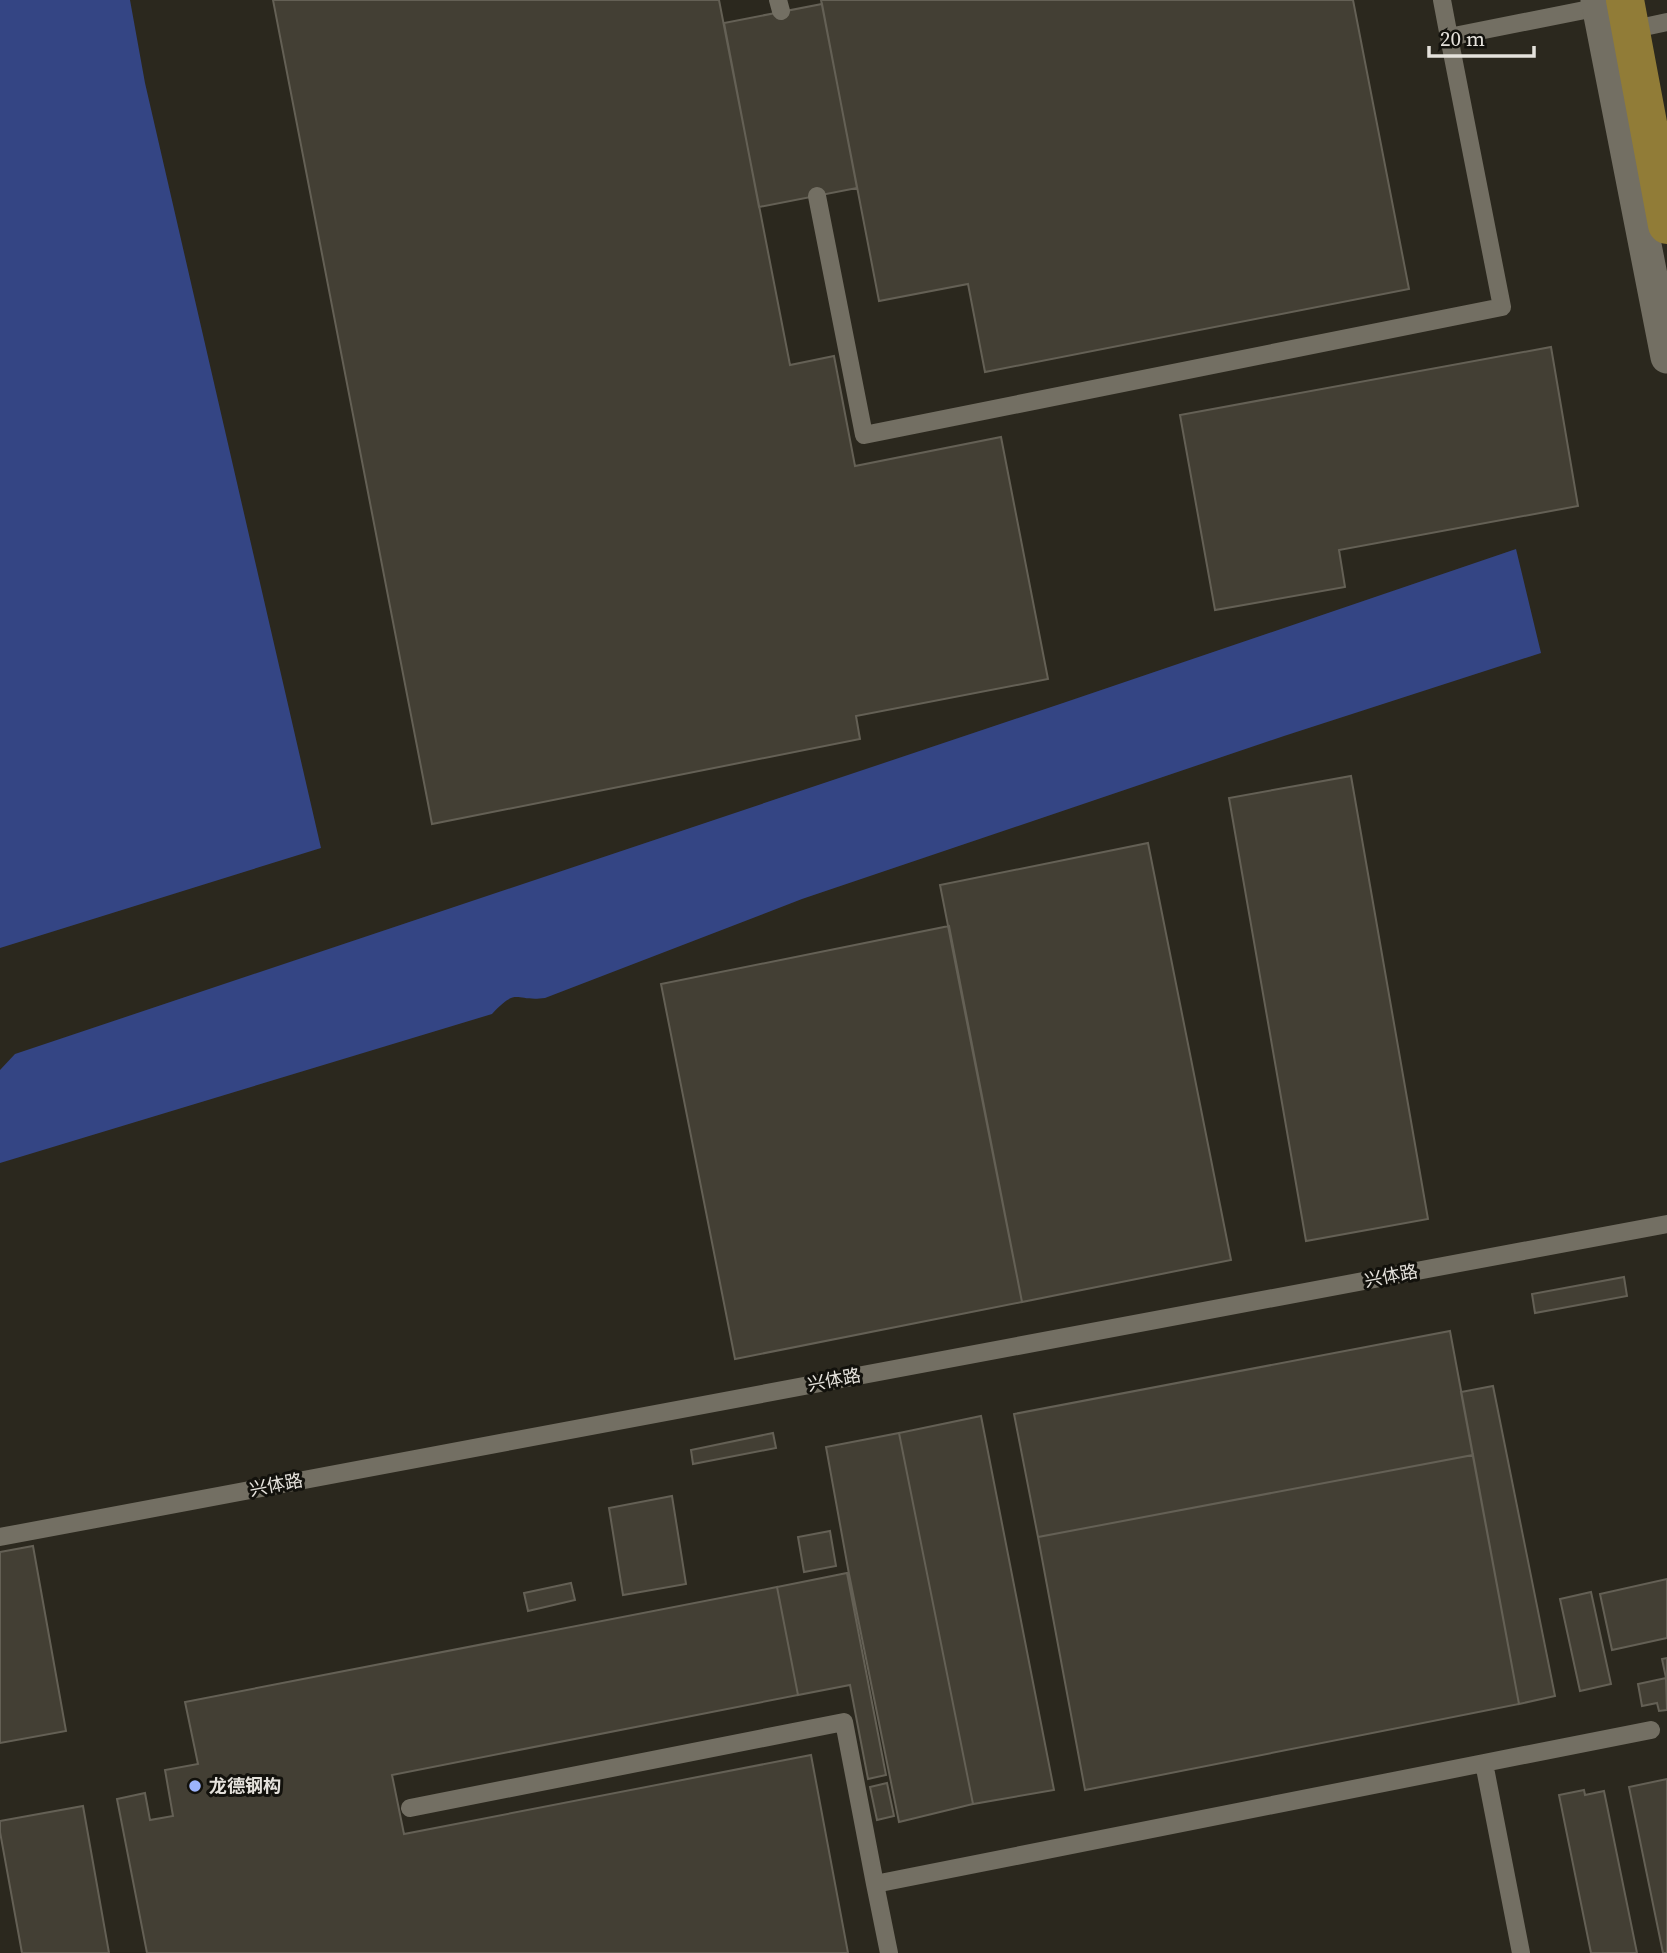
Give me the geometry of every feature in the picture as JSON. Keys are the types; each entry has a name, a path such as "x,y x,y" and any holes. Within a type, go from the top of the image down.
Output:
{"main road":[{"path":"1615,8 1667,225"}],"street":[{"path":"1615,8 1667,357"}],"lane":[{"path":"817,196 864,435 1502,307 1442,0"},
{"path":"1449,37 1615,8 1667,22"},
{"name":"兴体路","path":"0,1537 1667,1224"},
{"path":"410,1808 844,1722 888,1953"},
{"path":"875,1884 1651,1730"},
{"path":"1484,1763 1521,1953"}],"water":[{"path":"0,0 130,0 145,83 321,848 0,948"},
{"path":"1516,549 1541,653 1284,736 802,899 545,998 512,998 492,1014 0,1163 0,1070 15,1054"}],"building":[{"path":"273,0 719,0 790,365 834,356 855,466 1001,437 1048,679 856,716 860,739 432,824"},
{"path":"821,0 1353,0 1409,289 985,372 968,284 879,301"},
{"path":"822,4 857,188 759,207 724,23"},
{"path":"1551,347 1578,506 1339,550 1345,587 1215,610 1180,415"},
{"path":"1351,776 1428,1219 1306,1241 1229,798"},
{"path":"1148,843 1231,1260 1022,1302 940,885"},
{"path":"949,926 1022,1302 735,1359 661,984"},
{"path":"1624,1277 1627,1296 1535,1313 1532,1294"},
{"path":"1450,1331 1473,1455 1038,1537 1014,1414"},
{"path":"1493,1386 1555,1696 1519,1704 1461,1392"},
{"path":"981,1416 1054,1790 973,1804 899,1433"},
{"path":"773,1433 776,1448 693,1464 691,1450"},
{"path":"899,1433 973,1804 899,1822 826,1447"},
{"path":"1473,1455 1519,1704 1085,1790 1038,1537"},
{"path":"672,1496 686,1584 623,1595 609,1508"},
{"path":"830,1531 836,1566 804,1572 798,1537"},
{"path":"33,1546 66,1731 0,1743 0,1552"},
{"path":"847,1573 886,1775 868,1779 850,1685 798,1695 777,1587"},
{"path":"1667,1579 1667,1638 1612,1650 1600,1594"},
{"path":"571,1583 575,1600 528,1611 524,1593"},
{"path":"777,1587 798,1695 392,1775 404,1834 811,1755 848,1953 147,1953 117,1799 145,1793 150,1820 173,1816 165,1770 198,1764 185,1702"},
{"path":"1591,1592 1611,1684 1580,1691 1560,1599"},
{"path":"1667,1658 1667,1678 1666,1678 1662,1659"},
{"path":"1666,1678 1667,1710 1659,1711 1657,1703 1642,1706 1638,1684"},
{"path":"1667,1779 1667,1953 1663,1953 1629,1787"},
{"path":"887,1783 894,1816 877,1820 870,1787"},
{"path":"1584,1790 1585,1795 1604,1791 1637,1953 1591,1953 1559,1795"},
{"path":"83,1806 109,1953 22,1953 0,1821"}],"place":[{"name":"龙德钢构","path":"195,1786"}]}
